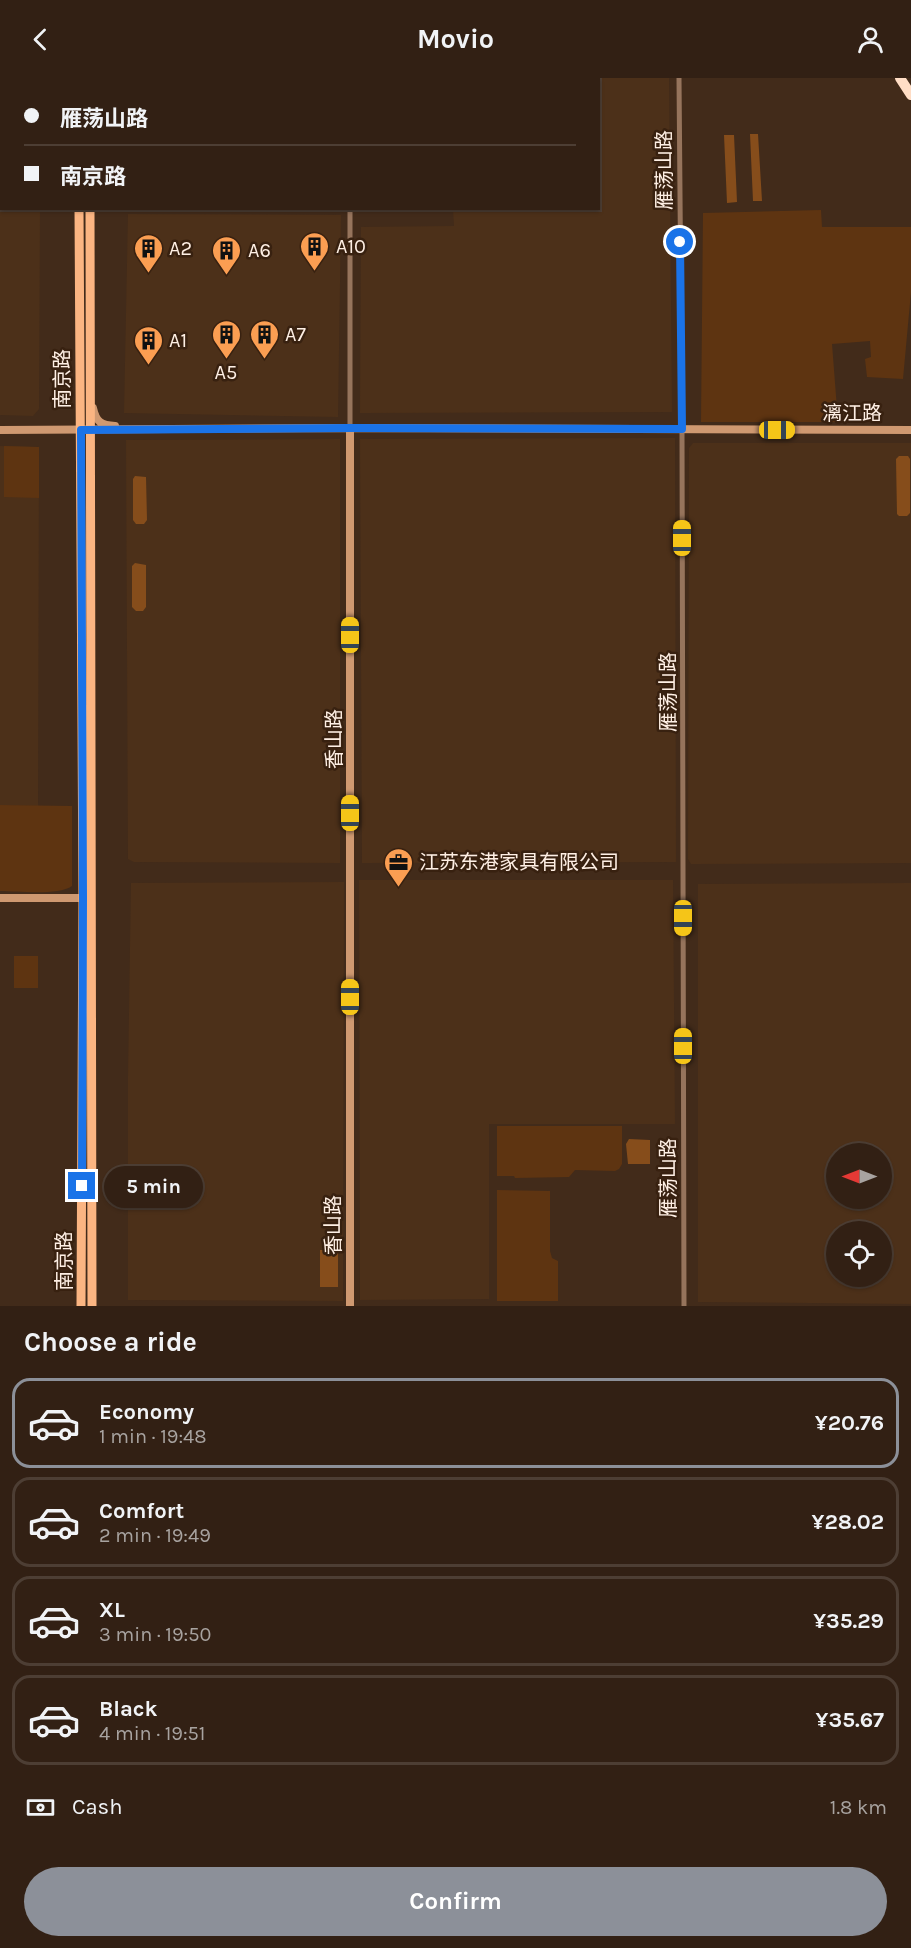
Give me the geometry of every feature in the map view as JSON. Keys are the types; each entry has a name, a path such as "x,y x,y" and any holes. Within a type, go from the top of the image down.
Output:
{"highway":[{"path":"900,78 911,95"}],"main road":[{"name":"南京路","path":"79,210 86,430 87,898 92,1306"},
{"name":"南京路","path":"86,430 91,396 90,210"},
{"name":"南京路","path":"81,1306 87,898"}],"street":[{"name":"雁荡山路","path":"679,78 684,1306"},
{"name":"香山路","path":"350,210 350,1306"},
{"path":"91,396 95,417 102,424 146,430"},
{"name":"漓江路","path":"0,430 350,428 911,430"},
{"path":"0,898 87,898"}],"shaded area":[{"path":"600,78 669,78 672,412 360,413 361,227 454,226 453,210 600,210"},
{"path":"750,134 758,134 762,201 753,201"},
{"path":"724,135 734,135 737,202 727,203"},
{"path":"0,210 40,210 39,409 33,416 0,415"},
{"path":"821,210 822,227 911,227 911,292 903,379 867,377 865,359 871,357 870,341 832,344 838,422 701,422 703,213"},
{"path":"128,214 341,215 338,417 124,413"},
{"path":"675,438 676,862 362,863 360,439"},
{"path":"340,439 340,863 134,862 128,859 126,440"},
{"path":"693,443 911,443 911,863 691,864 688,859 689,448"},
{"path":"0,446 39,447 38,806 0,805"},
{"path":"4,446 39,447 39,498 4,497"},
{"path":"899,456 908,456 910,459 910,513 907,516 897,514 896,459"},
{"path":"135,476 146,477 147,520 144,524 136,524 133,520 133,479"},
{"path":"135,563 146,565 146,607 143,611 136,611 132,607 132,566"},
{"path":"0,805 72,806 72,886 48,892 0,891"},
{"path":"359,880 673,880 675,1124 489,1124 489,1299 360,1300"},
{"path":"344,882 343,1301 128,1300 131,883"},
{"path":"911,883 911,1304 698,1302 698,884"},
{"path":"14,956 38,956 38,988 14,988"},
{"path":"497,1126 622,1126 622,1164 615,1171 575,1170 569,1177 497,1176"},
{"path":"629,1139 650,1140 650,1164 628,1164 626,1144"},
{"path":"497,1190 550,1191 550,1251 552,1258 558,1261 558,1301 497,1301"},
{"path":"320,1250 338,1250 338,1287 320,1287"}],"place":[{"name":"A10","path":"315,272"},
{"name":"A2","path":"148,274"},
{"name":"A6","path":"227,276"},
{"name":"A5","path":"226,360"},
{"name":"A7","path":"264,360"},
{"name":"A1","path":"148,366"},
{"name":"江苏东港家具有限公司","path":"398,888"}],"route":[{"path":"82,1186 81,430 682,429 680,242"}]}
